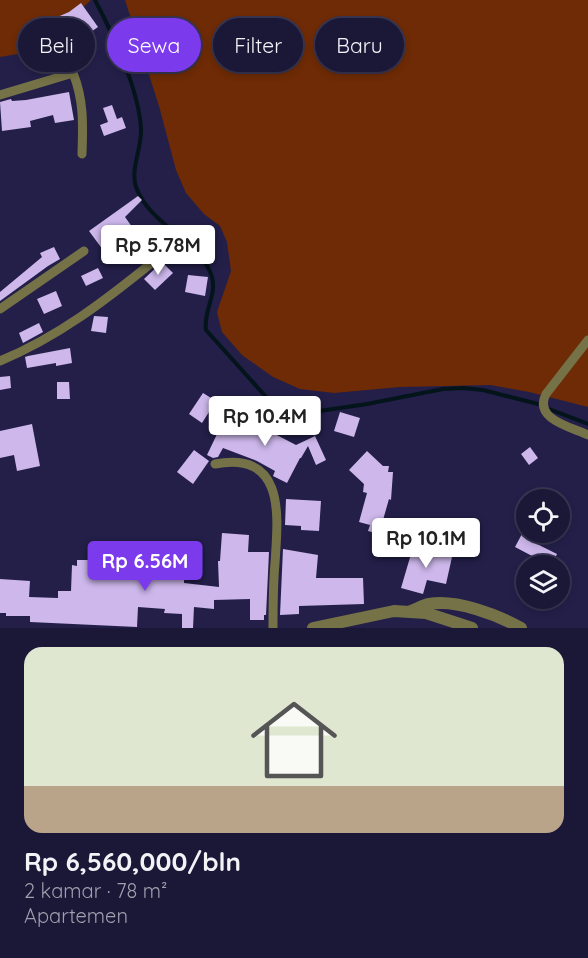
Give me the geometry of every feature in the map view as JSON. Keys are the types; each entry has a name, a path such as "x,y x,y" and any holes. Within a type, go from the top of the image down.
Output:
{"street":[{"path":"0,95 73,73 81,95 82,154"},
{"path":"0,309 84,251"},
{"path":"0,361 80,318 154,261"},
{"path":"588,340 546,394 543,402 544,412 552,419 588,435"},
{"path":"215,464 230,461 246,464 260,471 274,491 278,529 273,589 273,628"},
{"path":"410,612 428,604 451,604 491,614 521,628"},
{"path":"313,628 394,611 445,618 472,628"}],"shaded area":[{"path":"0,0 91,0 71,18 18,18 18,54 0,57"},
{"path":"125,0 588,0 588,407 490,385 400,387 334,393 300,389 273,377 242,355 222,332 217,312 231,271 227,242 220,226 204,214 186,193 176,170 148,72 201,72 201,18 131,18"}],"building":[{"path":"81,3 92,18 55,18"},
{"path":"69,92 74,120 55,123 53,115 30,121 31,127 2,131 0,102"},
{"path":"112,105 117,119 122,117 126,128 104,136 100,125 108,122 103,108"},
{"path":"138,196 142,200 125,217 140,238 148,232 157,243 149,250 152,255 146,259 125,234 103,250 89,231"},
{"path":"54,247 60,259 0,301 0,292 42,257 40,253"},
{"path":"162,262 173,273 155,290 144,279"},
{"path":"98,268 103,278 86,286 81,276"},
{"path":"188,275 208,277 205,296 185,292"},
{"path":"56,291 62,306 44,314 37,299"},
{"path":"94,316 108,317 106,333 91,331"},
{"path":"39,323 43,332 23,343 19,333"},
{"path":"70,348 72,363 27,368 25,357"},
{"path":"10,376 11,388 0,390 0,377"},
{"path":"57,382 69,382 70,399 57,399"},
{"path":"203,393 216,401 202,423 189,414"},
{"path":"340,412 360,418 354,437 334,431"},
{"path":"236,415 257,428 262,419 272,424 269,431 296,445 315,436 326,460 316,465 308,446 287,483 273,476 275,471 257,461 223,448 218,457 213,458 207,455 218,432 224,435"},
{"path":"32,424 40,466 17,471 14,455 0,458 0,431"},
{"path":"530,447 538,458 529,465 521,454"},
{"path":"194,450 209,461 193,484 177,472"},
{"path":"367,451 383,466 389,466 388,472 393,472 391,500 389,499 379,534 368,531 370,525 359,522 367,493 363,492 364,484 349,470"},
{"path":"286,499 321,501 319,531 301,530 301,526 285,525"},
{"path":"222,533 249,535 248,552 269,552 264,620 250,620 250,599 214,600 214,609 194,607 193,628 182,628 182,614 164,613 165,609 138,607 137,627 30,622 30,616 6,616 6,613 0,613 0,579 30,581 29,597 58,598 58,591 71,591 72,565 77,566 77,560 91,560 91,575 141,578 141,575 171,576 171,570 184,570 184,583 219,587 218,561 220,561"},
{"path":"417,543 435,547 434,553 452,557 446,584 427,580 423,594 401,588 411,554 414,555"},
{"path":"517,543 538,543 557,554 530,555 515,547"},
{"path":"283,549 318,555 316,578 363,578 364,604 299,606 299,614 280,615"}],"waterway":[{"path":"95,0 110,29 136,97 141,129 134,173 136,187 152,213 187,243 206,265 213,284 212,297 206,316 206,330 268,399 289,412 299,414 443,389 463,388 483,390 538,404"},
{"path":"549,409 588,424"}]}
